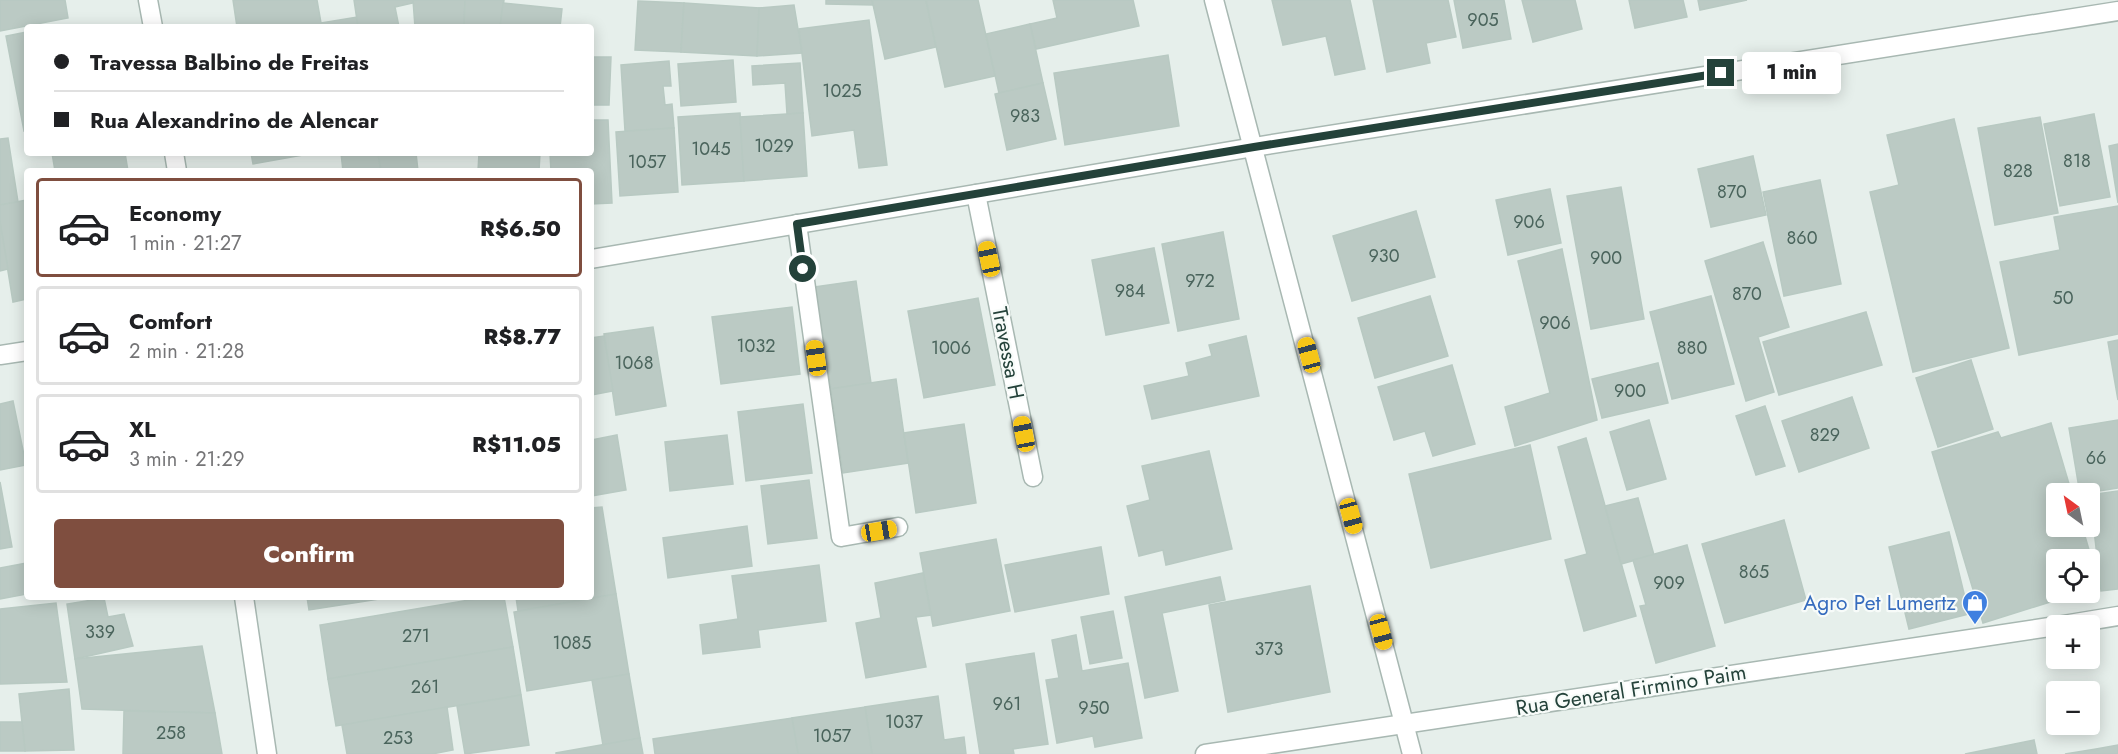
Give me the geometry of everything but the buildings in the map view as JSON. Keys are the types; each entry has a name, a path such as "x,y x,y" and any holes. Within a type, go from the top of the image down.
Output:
{"street":[{"path":"148,0 152,24"},
{"path":"1214,0 1412,754"},
{"path":"594,258 1254,147 2118,11"},
{"name":"Travessa H","path":"976,194 1033,477"},
{"path":"797,224 841,537 897,527"},
{"path":"0,355 24,351"},
{"path":"244,600 267,754"},
{"name":"Rua General Firmino Paim","path":"2100,619 2118,616"},
{"name":"Rua General Firmino Paim","path":"1205,754 2046,628"}],"place":[{"name":"Agro Pet Lumertz","path":"1975,626"}],"route":[{"path":"803,269 797,224 1254,147 1721,73"}]}
